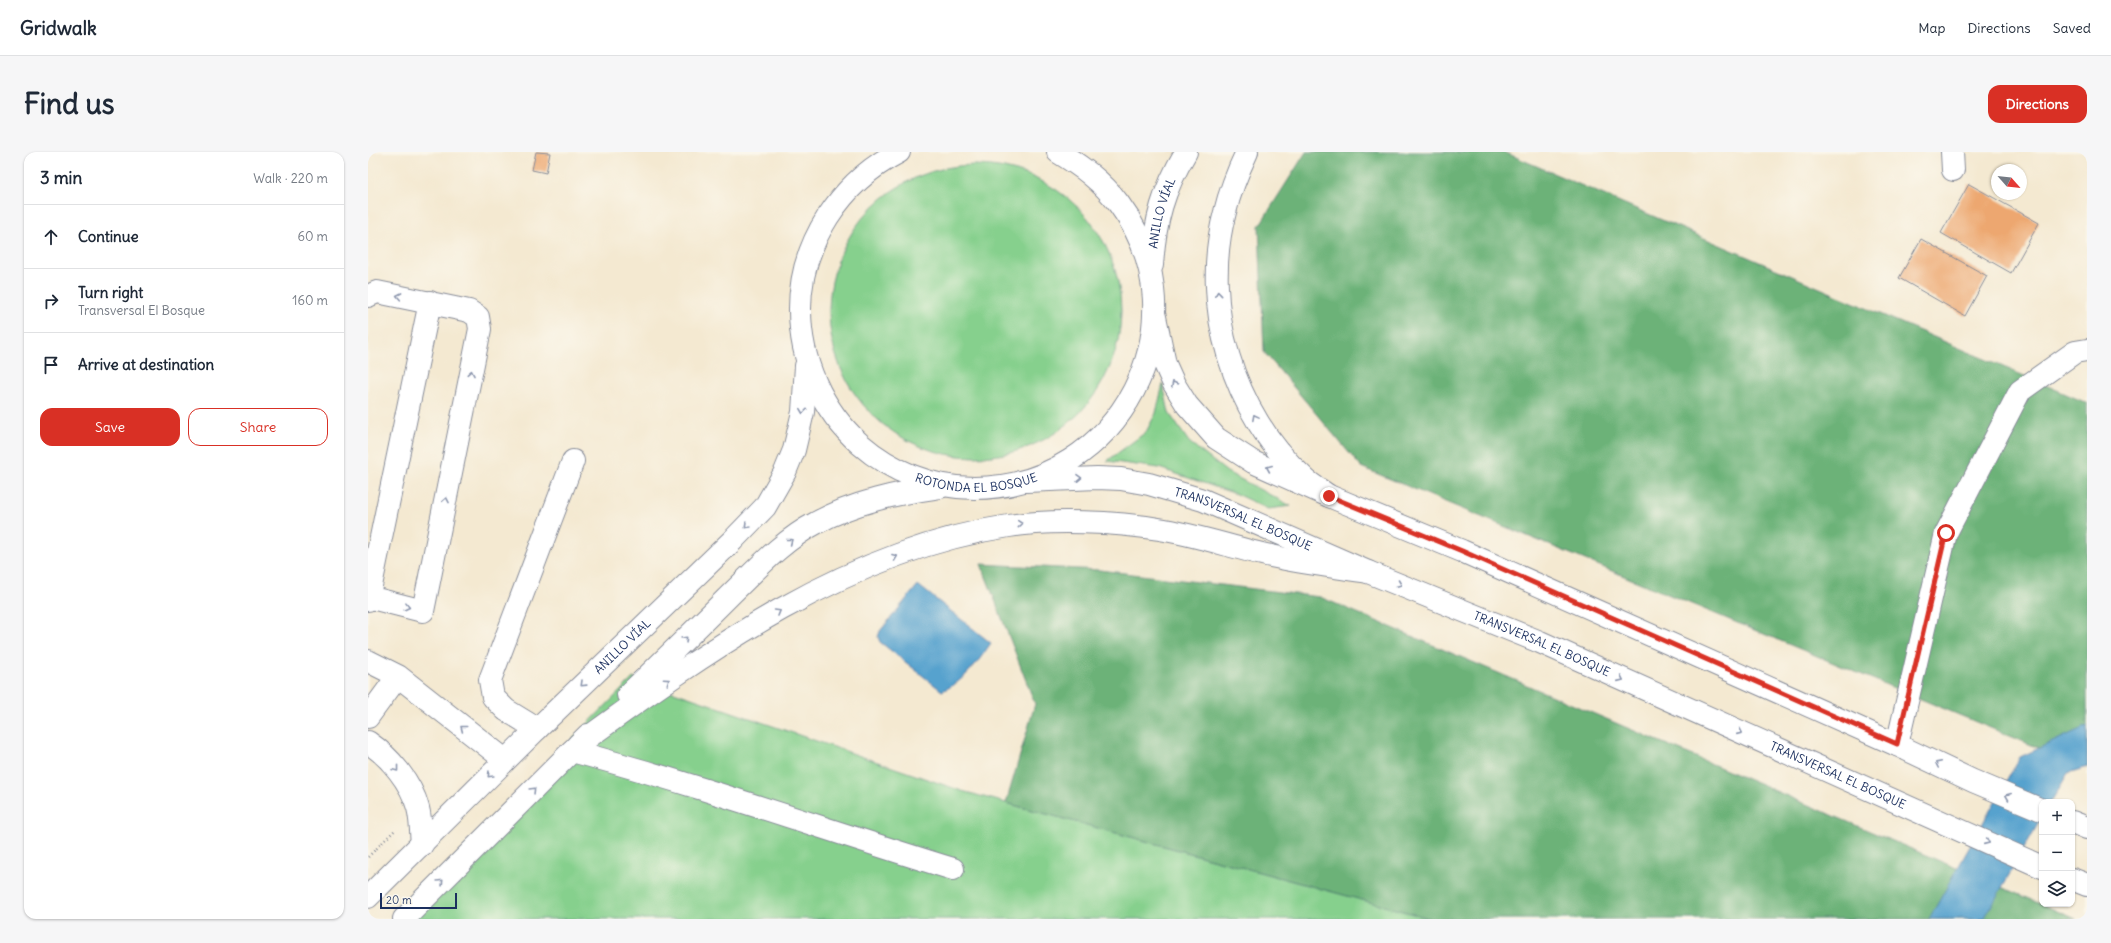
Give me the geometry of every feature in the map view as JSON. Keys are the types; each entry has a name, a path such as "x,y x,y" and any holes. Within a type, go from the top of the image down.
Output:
{"main road":[{"name":"ROTONDA EL BOSQUE","path":"899,152 864,174 846,192 830,212 818,234 804,277 800,308 801,334 806,358 824,400 850,435 885,463 918,478 947,486 986,488 1026,481 1052,471 1076,457 1098,439 1117,418 1133,395 1144,368 1151,342 1154,314 1151,278 1144,252 1136,233 1119,204 1101,183 1081,166 1058,152"},
{"name":"ANILLO VÍAL","path":"1151,278 1155,227 1161,205 1186,152"},
{"path":"1247,152 1235,178 1224,213 1218,249 1217,285 1220,321 1229,357 1241,391 1267,435 1280,452 1305,479 1329,496"},
{"path":"368,296 377,292 430,302 469,311 478,317 480,329 423,611 368,598 430,302"},
{"path":"1154,314 1166,364 1174,384 1200,421 1216,438 1253,462 1329,496 1462,551 1897,744 1973,781 2039,809"},
{"path":"1897,744 1946,533 2020,391 2075,352 2087,350"},
{"name":"ANILLO VÍAL","path":"368,897 505,760 733,540 765,507 785,472 794,450 803,412 806,358"},
{"path":"537,729 506,710 493,697 490,680 573,462"},
{"name":"TRANSVERSAL EL BOSQUE","path":"1026,481 1097,478 1121,479 1149,484 1203,500 1368,572 1540,642 2039,866"},
{"path":"404,919 762,564 793,538 816,523 857,505 901,493 947,486"},
{"path":"575,748 687,668 747,630 820,589 846,576 909,551 937,542 986,530 1037,523 1116,525 1159,529 1273,557 1368,572"},
{"path":"368,661 398,676 505,760"},
{"path":"368,717 398,676"},
{"path":"368,742 390,761 405,780 418,807 422,844"},
{"path":"575,748 852,838 953,869"},
{"path":"2075,880 2087,885"}],"path":[{"path":"368,857 418,807"}],"green space":[{"path":"1306,152 1504,152 2087,403 2087,768 1361,467 1264,352 1259,226"},
{"path":"961,165 989,165 1017,171 1044,182 1056,189 1079,207 1097,230 1110,255 1119,282 1121,311 1119,340 1110,367 1097,392 1079,415 1056,433 1044,440 1017,451 989,457 961,457 933,451 906,440 894,433 871,415 853,392 846,380 835,353 829,325 829,297 835,269 846,242 853,230 871,207 894,189 906,182 933,171"},
{"path":"1163,384 1169,413 1189,442 1227,472 1291,506 1268,509 1236,494 1159,468 1107,461 1146,432 1156,413"},
{"path":"981,564 1100,570 1320,597 2039,903 2039,907 2048,907 2076,919 1432,919 1006,803 1035,704"},
{"path":"633,678 962,791 1432,919 395,919"}],"water":[{"path":"918,585 991,643 976,664 964,677 942,691 880,642 878,637 880,631"},
{"path":"2087,726 2087,767 2068,773 2053,799 2039,799 2039,822 1984,919 1929,919 2020,757"}],"building":[{"path":"536,152 550,153 546,173 532,170"},
{"path":"1969,184 1991,196 1991,200 1998,200 2039,223 2011,273 1941,233"},
{"path":"1921,239 1987,276 1965,316 1899,278"}],"route":[{"path":"1329,496 1462,551 1897,744 1946,533"}]}
